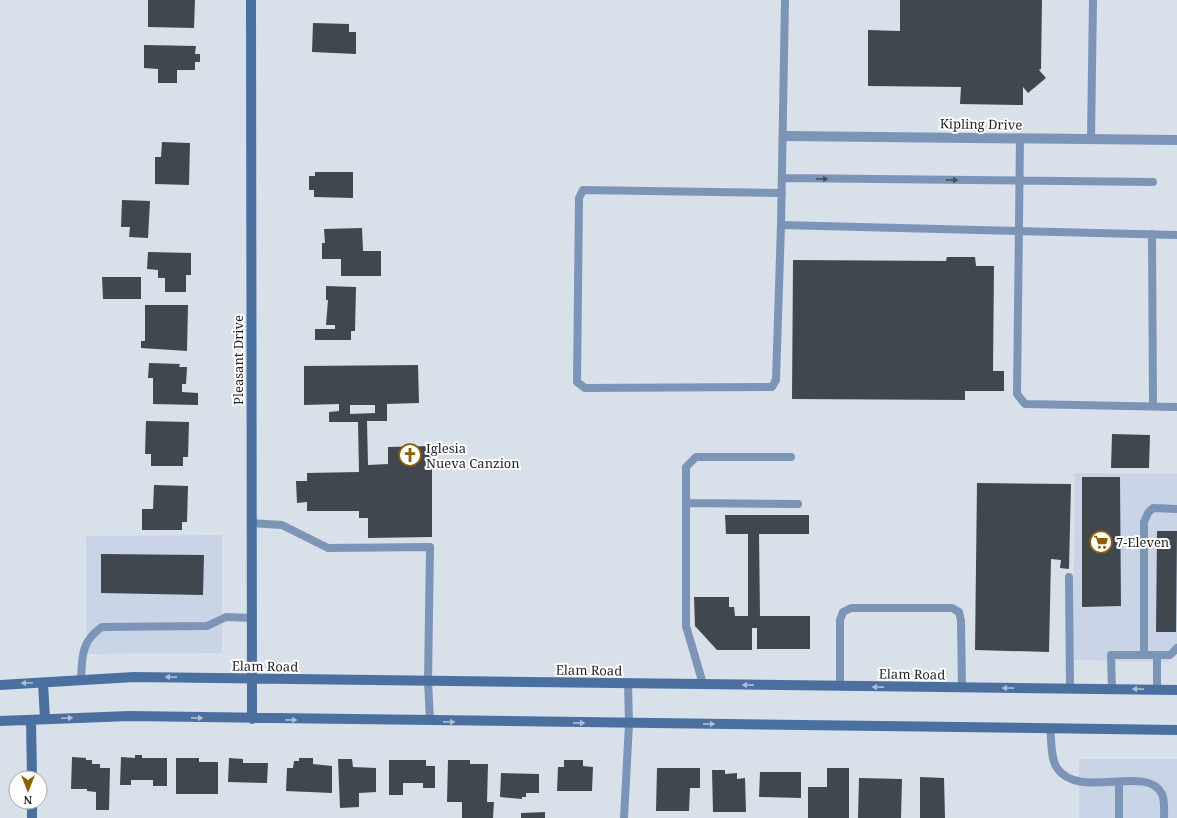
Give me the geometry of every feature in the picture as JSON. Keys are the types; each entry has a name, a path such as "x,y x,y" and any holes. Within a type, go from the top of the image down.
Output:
{"main road":[{"name":"Pleasant Drive","path":"251,0 252,719"},
{"name":"Elam Road","path":"0,685 134,677 1177,690"},
{"path":"43,683 45,719"},
{"path":"0,721 130,716 252,719 1177,730"},
{"path":"31,720 32,770"}],"street":[{"name":"Kipling Drive","path":"784,136 1177,140"}],"lane":[{"path":"782,193 583,190 579,198 576,382 585,388 772,387 776,380 782,193 782,160 784,136 786,0"},
{"path":"1091,138 1093,0"},
{"path":"1020,138 1017,394 1025,404 1177,407"},
{"path":"782,178 1153,182"},
{"path":"781,225 1177,235"},
{"path":"1152,234 1153,406"},
{"path":"703,684 686,626 686,468 696,457 791,457"},
{"path":"686,503 798,504"},
{"path":"1144,655 1144,522 1148,513 1153,508 1177,509"},
{"path":"251,523 282,525 328,548 430,548 428,681 430,721"},
{"path":"1069,577 1070,688"},
{"path":"840,686 840,620 843,612 851,608 952,608 959,612 962,688"},
{"path":"81,681 82,655 91,634 102,627 207,626 226,617 252,618"},
{"path":"1112,689 1111,655 1170,655 1177,648"},
{"path":"1157,655 1157,690"},
{"path":"624,818 629,724 628,684"},
{"path":"1050,728 1054,760 1056,767 1063,775 1070,779 1089,782 1147,782 1161,792 1164,801 1164,818"},
{"path":"1118,782 1118,818"}],"shaded area":[{"path":"1075,473 1177,474 1177,652 1167,662 1073,660"},
{"path":"222,535 222,653 87,654 86,536"},
{"path":"1079,759 1177,759 1177,818 1079,818"}],"building":[{"path":"148,0 195,0 194,28 148,27"},
{"path":"900,0 1042,0 1041,69 1039,70 1046,78 1028,93 1023,87 1023,105 960,104 961,87 868,86 868,30 900,31"},
{"path":"313,23 349,24 349,32 356,32 356,54 312,52"},
{"path":"144,45 196,46 195,54 200,54 200,62 195,62 195,70 177,70 177,83 158,83 158,69 144,68"},
{"path":"162,142 190,143 189,185 155,184 155,157 161,157"},
{"path":"315,172 353,172 353,198 314,197 314,190 309,190 309,176 315,176"},
{"path":"122,200 150,201 148,238 129,237 130,227 121,227"},
{"path":"362,228 363,251 381,251 381,276 341,276 341,259 322,259 322,243 325,243 324,229"},
{"path":"148,252 191,253 191,275 186,275 186,292 165,292 165,278 158,278 158,270 147,269"},
{"path":"947,257 975,257 976,266 994,266 993,371 1004,371 1004,391 965,391 965,400 792,399 793,260 946,261"},
{"path":"102,277 141,277 141,299 103,299"},
{"path":"326,286 356,287 355,331 351,331 351,340 315,340 315,329 335,329 335,325 326,325 328,300 326,300"},
{"path":"145,305 188,305 187,351 141,348 141,341 145,341"},
{"path":"149,363 180,364 179,367 187,367 186,384 182,384 182,392 198,393 198,405 153,404 153,378 148,378"},
{"name":"Iglesia Nueva Canzion","path":"418,365 419,403 387,404 387,421 367,421 368,465 388,464 388,447 432,446 432,537 368,538 368,518 359,518 359,511 307,511 307,502 297,503 296,481 307,481 307,473 359,472 358,422 329,422 329,412 339,411 339,404 304,405 304,366","holes":["350,405 375,405 375,413 350,414"]},
{"path":"146,421 189,422 188,457 183,457 183,466 151,466 151,454 145,454"},
{"path":"1112,434 1150,435 1149,468 1111,468"},
{"name":"7-Eleven","path":"1082,477 1120,477 1121,606 1082,607"},
{"path":"977,483 1071,484 1069,569 1060,568 1061,560 1051,559 1049,652 975,650"},
{"path":"154,485 188,486 187,522 182,522 182,530 142,530 142,509 153,509"},
{"path":"725,515 809,515 809,534 759,534 760,616 810,616 810,649 757,649 757,628 752,628 752,650 717,650 695,626 694,597 729,597 729,607 734,607 735,616 748,616 748,534 726,534"},
{"name":"7-Eleven","path":"1157,531 1177,531 1176,632 1156,632"},
{"path":"101,554 204,555 203,595 101,593"},
{"path":"135,755 142,755 142,758 167,758 167,786 153,786 153,780 131,780 131,785 120,785 121,757 135,758"},
{"path":"72,757 86,758 86,760 92,760 92,764 100,764 100,768 110,768 109,810 96,810 96,792 87,791 87,789 71,789"},
{"path":"176,758 199,758 199,762 218,762 218,794 176,794"},
{"path":"229,758 243,759 243,763 268,763 267,783 228,782"},
{"path":"299,758 313,758 313,764 332,766 332,793 286,791 287,768 293,768 294,761 299,761"},
{"path":"338,759 352,759 353,767 376,768 376,792 359,793 359,807 340,808"},
{"path":"389,760 426,760 426,766 435,766 435,788 423,788 423,783 403,783 403,795 389,795"},
{"path":"448,760 470,760 470,764 488,764 487,802 494,802 493,818 462,818 462,802 447,802"},
{"path":"564,760 583,760 583,766 593,767 592,791 557,791 558,767 564,767"},
{"path":"657,768 700,768 700,788 690,788 689,811 656,811"},
{"path":"827,768 849,768 849,818 808,818 808,787 827,787"},
{"path":"712,770 725,770 725,774 737,773 737,779 745,778 746,812 713,812"},
{"path":"760,772 801,772 801,798 759,797"},
{"path":"501,773 539,774 539,793 526,793 526,797 522,797 522,799 500,797"},
{"path":"920,777 944,778 945,818 920,818"},
{"path":"859,778 902,779 901,818 858,818"},
{"path":"545,812 545,818 521,818 521,813"}],"place":[{"name":"Iglesia Nueva Canzion","path":"410,455"},
{"name":"7-Eleven","path":"1101,542"}]}
